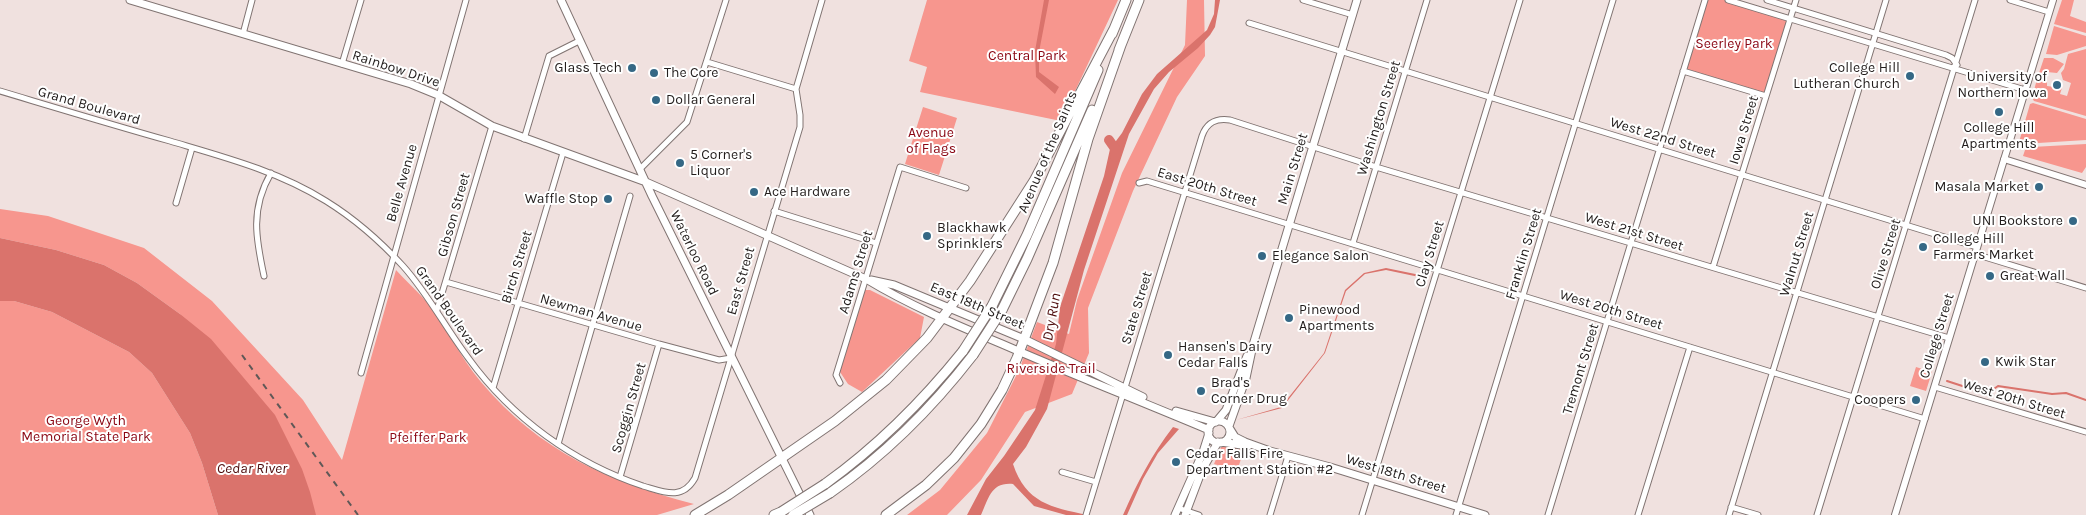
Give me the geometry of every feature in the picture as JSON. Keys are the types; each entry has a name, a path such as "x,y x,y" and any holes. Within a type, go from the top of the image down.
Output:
{"highway":[{"name":"Avenue of the Saints","path":"794,515 901,421 963,351 992,306 1028,235 1126,0"},
{"name":"Avenue of the Saints","path":"777,513 827,488 871,462 911,426 942,393 972,355 1002,310 1027,260 1139,0"},
{"path":"695,515 728,495 824,429 886,380 916,351 984,261 1034,181 1114,29"},
{"path":"886,515 926,485 967,443 1002,390 1024,340 1053,263 1088,139 1121,45"}],"main road":[{"name":"Rainbow Drive","path":"130,0 411,84 438,95 492,126 646,182"},
{"name":"Waterloo Road","path":"561,0 578,41 731,358 810,515"},
{"name":"Main Street","path":"1229,428 1246,378 1253,345 1358,0"},
{"name":"East 18th Street","path":"646,182 866,279 889,293 941,318 1093,384 1124,390 1183,414 1215,422"},
{"name":"East 18th Street","path":"866,279 894,285 1043,348 1209,431"},
{"name":"Main Street","path":"1215,422 1226,410 1237,379 1253,345"},
{"path":"1176,512 1203,452 1209,431 1215,422 1223,422 1229,428 1229,436 1219,442 1202,470 1186,513"},
{"name":"West 18th Street","path":"1229,428 1240,439 1270,451"},
{"path":"1209,431 1212,439 1219,442"},
{"name":"West 18th Street","path":"1219,442 1270,451 1373,480 1485,515"}],"street":[{"path":"242,34 252,0"},
{"path":"342,64 361,0"},
{"name":"Belle Avenue","path":"361,373 466,0"},
{"path":"640,169 688,122 726,0"},
{"path":"707,62 796,89 822,0"},
{"path":"1304,0 1353,15"},
{"name":"Washington Street","path":"1353,243 1427,0"},
{"name":"Clay Street","path":"1362,515 1520,0"},
{"name":"Franklin Street","path":"1456,515 1613,0"},
{"name":"Tremont Street","path":"1548,515 1705,0"},
{"path":"1728,0 2025,90"},
{"path":"1767,0 1946,55 1962,69 1975,75"},
{"name":"Iowa Street","path":"1713,267 1796,0"},
{"name":"Walnut Street","path":"1728,515 1886,0"},
{"name":"Olive Street","path":"1817,515 1975,0"},
{"path":"2010,0 2049,12"},
{"name":"College Street","path":"1896,515 2053,0"},
{"name":"West 22nd Street","path":"1249,23 1906,225 2086,288"},
{"path":"524,139 549,56 578,41"},
{"path":"1683,72 1766,96"},
{"name":"East Street","path":"695,478 766,235 800,127 796,89"},
{"name":"Grand Boulevard","path":"0,91 192,148 271,173 298,185 328,202 360,225 393,256 414,279 468,358 493,388 520,414 558,444 587,462 620,477 665,493 678,493 690,488 695,478"},
{"name":"West 21st Street","path":"1224,119 1546,220 1631,243 1950,338"},
{"name":"State Street","path":"1086,514 1204,130 1215,120 1224,119"},
{"name":"Gibson Street","path":"437,310 492,126"},
{"path":"176,203 192,148"},
{"name":"Birch Street","path":"493,388 563,153"},
{"path":"2006,159 2086,185"},
{"name":"Adams Street","path":"840,383 836,375 900,167 966,188"},
{"path":"264,276 255,225 264,189 271,173"},
{"name":"East 20th Street","path":"1139,183 1147,181 1290,224"},
{"path":"558,444 630,196"},
{"path":"774,211 876,244"},
{"name":"West 20th Street","path":"1290,224 1925,419"},
{"name":"Newman Avenue","path":"446,282 718,360 731,358"},
{"name":"Scoggin Street","path":"620,477 659,344"},
{"path":"1638,515 1690,346"},
{"name":"West 20th Street","path":"1935,387 2086,432"},
{"path":"1270,515 1288,456"},
{"path":"1062,472 1096,482"},
{"path":"1731,507 1758,515"},
{"path":"1176,512 1199,515"}],"green space":[{"name":"Central Park","path":"927,0 1118,0 1061,121 920,92 927,67 909,61"},
{"name":"Riverside Trail","path":"1187,0 1204,0 1205,56 1177,97 1133,191 1088,308 1089,353 1072,394 1025,412 981,480 947,515 907,515 940,490 987,433 1019,370 1037,322 1069,334 1077,300 1122,173 1185,45"},
{"name":"Seerley Park","path":"1705,0 1729,0 1790,19 1766,96 1683,71"},
{"path":"2062,0 2074,0 2070,16 2086,22 2086,33 2054,24"},
{"path":"2054,26 2086,36 2086,46 2057,55 2046,54"},
{"path":"2086,49 2086,116 2034,101 2032,98 2037,79 2047,82 2047,86 2062,88 2060,94 2067,96 2071,83 2063,80 2061,73 2068,54"},
{"path":"2044,58 2053,58 2064,64 2057,73 2047,72 2044,79 2038,76"},
{"path":"2033,103 2086,119 2086,140 2038,143 2017,149 2030,104"},
{"name":"Avenue of Flags","path":"923,107 957,118 939,175 905,164"},
{"path":"2086,144 2086,167 2082,173 2023,156 2025,150 2032,147"},
{"name":"Pfeiffer Park","path":"0,209 48,216 144,248 212,301 303,400 342,460 396,270 433,310 481,382 503,406 527,427 577,461 605,474 694,504 657,515 315,515 180,314 137,283 104,265 56,250 0,238"},
{"path":"862,290 870,290 924,317 920,338 862,392 848,384 838,369"},
{"name":"George Wyth Memorial State Park","path":"0,301 14,301 52,312 129,352 152,373 190,433 202,463 218,515 0,515"},
{"path":"1916,367 1932,372 1926,391 1910,386"},
{"path":"1223,443 1244,450 1237,471 1214,464"}],"water":[{"path":"1044,0 1049,0 1039,52 1039,72 1059,87 1055,94 1036,77 1035,51"},
{"path":"1215,0 1220,0 1215,27 1210,35 1198,48 1169,72 1154,89 1129,134 1084,270 1047,409 1026,447 1013,464 1018,477 1025,487 1041,501 1051,506 1087,515 1066,515 1034,506 1013,484 1006,484 995,488 981,515 967,515 986,479 1035,410 1056,344 1060,307 1104,176 1110,149 1122,133 1142,94 1157,74 1207,30 1214,14"},
{"name":"Cedar River","path":"0,238 56,250 104,265 137,283 211,339 275,415 302,469 316,515 218,515 202,463 190,433 152,373 129,352 52,312 14,301 0,301"},
{"path":"1386,268 1425,276 1424,278 1386,270 1365,274 1346,291 1325,353 1282,408 1236,420 1281,407 1324,353 1345,290 1364,273"},
{"path":"1173,427 1179,429 1158,453 1143,479 1127,515 1123,515 1145,469"}],"waterway":[{"name":"Dry Run","path":"1109,140 1116,150 1115,157"},
{"path":"1947,381 1987,394 1998,386 2052,394 2066,393 2086,400"}],"railway":[{"path":"242,355 358,515"}],"place":[{"name":"Glass Tech","path":"632,68"},
{"name":"The Core","path":"654,73"},
{"name":"College Hill Lutheran Church","path":"1910,76"},
{"name":"University of Northern Iowa","path":"2057,85"},
{"name":"Dollar General","path":"656,100"},
{"name":"College Hill Apartments","path":"1999,112"},
{"name":"5 Corner's Liquor","path":"680,163"},
{"name":"Masala Market","path":"2039,187"},
{"name":"Ace Hardware","path":"754,192"},
{"name":"Waffle Stop","path":"608,199"},
{"name":"UNI Bookstore","path":"2073,221"},
{"name":"Blackhawk Sprinklers","path":"927,236"},
{"name":"College Hill Farmers Market","path":"1923,247"},
{"name":"Elegance Salon","path":"1262,256"},
{"name":"Great Wall","path":"1990,276"},
{"name":"Pinewood Apartments","path":"1289,318"},
{"name":"Hansen's Dairy Cedar Falls","path":"1168,355"},
{"name":"Kwik Star","path":"1985,362"},
{"name":"Brad's Corner Drug","path":"1201,391"},
{"name":"Coopers","path":"1916,400"},
{"name":"Cedar Falls Fire Department Station #2","path":"1176,462"}]}
